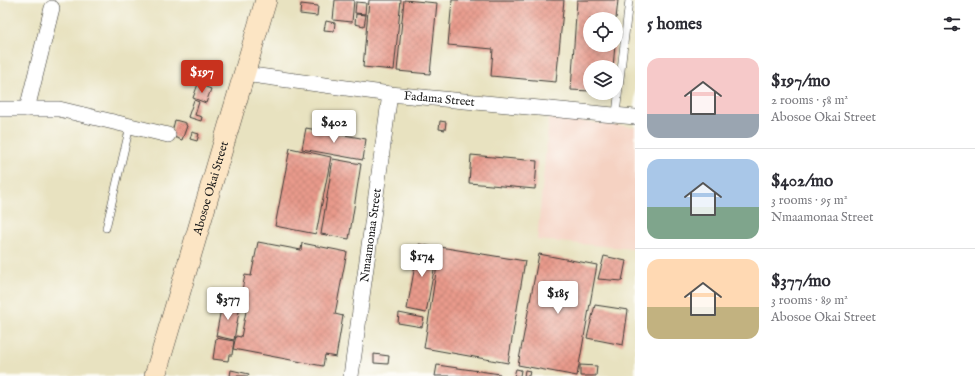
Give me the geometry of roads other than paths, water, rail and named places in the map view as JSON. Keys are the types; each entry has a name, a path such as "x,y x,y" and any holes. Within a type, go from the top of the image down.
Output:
{"street":[{"name":"Abosoe Okai Street","path":"155,376 266,0"},
{"path":"27,108 52,8"},
{"name":"Fadama Street","path":"244,74 390,94 616,114 635,117"},
{"name":"Nmaamonaa Street","path":"351,376 390,94"},
{"path":"0,109 58,109 168,134"}],"lane":[{"path":"616,114 629,0"},
{"path":"106,228 130,126"}]}
